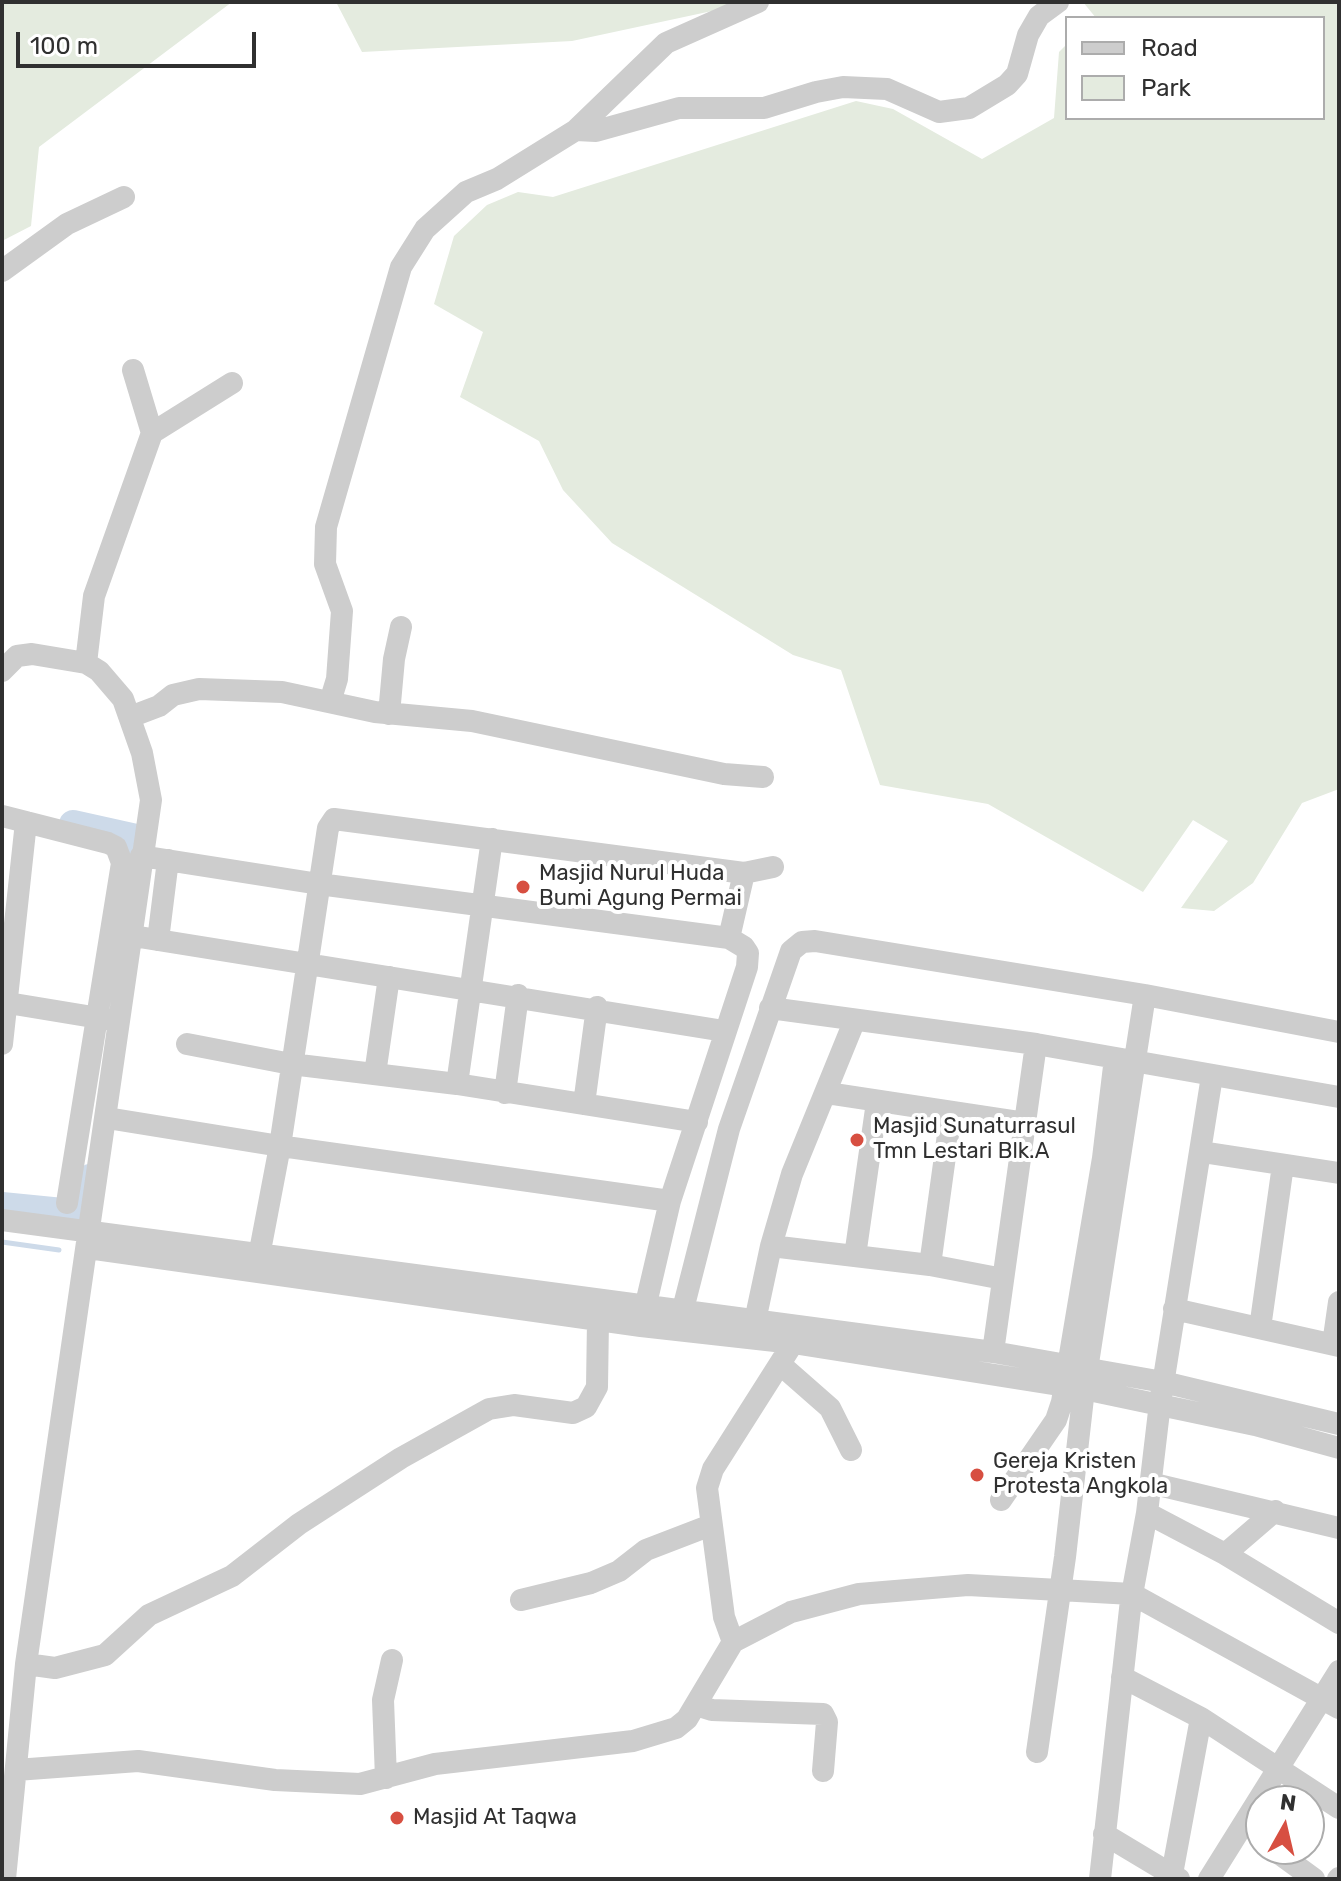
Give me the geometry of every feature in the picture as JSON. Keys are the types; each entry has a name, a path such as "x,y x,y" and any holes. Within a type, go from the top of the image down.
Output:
{"street":[{"path":"330,702 337,679 342,611 325,564 326,527 384,336 401,267 425,229 466,192 497,179 576,130 666,43 758,2"},
{"path":"576,130 596,131 679,108 764,108 843,87 887,89 939,112 969,108 1007,85 1017,74 1028,35 1039,16 1058,2"},
{"path":"2,271 67,224 103,210 124,197"},
{"path":"86,663 94,596 152,433 133,370"},
{"path":"152,433 232,383"},
{"path":"389,714 394,659 401,627"},
{"path":"2,671 11,659 25,655 86,663 112,684 130,717 150,781 151,800 141,856 133,936 67,1203"},
{"path":"130,717 159,706 173,695 199,689 282,692 389,714 472,721 724,774 763,777"},
{"path":"2,816 108,843 116,847 122,863 107,1118 26,1664 11,1731 16,1770 7,1821 5,1879"},
{"path":"259,1256 280,1146 328,828 337,817 744,873 773,867"},
{"path":"2,1044 26,822"},
{"path":"457,1084 492,839"},
{"path":"141,856 319,884 729,938 748,953 747,967 670,1201 645,1308"},
{"path":"158,940 168,860"},
{"path":"729,938 744,873"},
{"path":"133,936 597,1007 724,1031"},
{"path":"682,1313 729,1129 791,951 802,942 815,941 1145,995 1339,1032"},
{"path":"375,1074 389,977"},
{"path":"505,1093 518,995"},
{"path":"1037,1752 1060,1591 1075,1378 1103,1158 1125,1060 1145,995"},
{"path":"5,1002 111,1020"},
{"path":"584,1104 597,1007"},
{"path":"770,1008 854,1022 1036,1044 1339,1097"},
{"path":"753,1331 771,1246 792,1174 854,1022"},
{"path":"187,1044 291,1064 457,1084 697,1122"},
{"path":"993,1352 1036,1044"},
{"path":"1100,1879 1132,1594 1147,1513 1174,1309 1212,1076"},
{"path":"827,1093 1025,1123"},
{"path":"855,1256 877,1102"},
{"path":"930,1265 951,1113"},
{"path":"107,1118 280,1146 670,1201"},
{"path":"1202,1152 1339,1173"},
{"path":"1260,1328 1283,1165"},
{"path":"2,1220 89,1239 598,1320 993,1352 1075,1378"},
{"path":"89,1239 259,1256 682,1313 793,1343 1075,1378 1339,1424"},
{"path":"771,1246 930,1265 1003,1279"},
{"path":"1174,1309 1336,1345 1339,1302"},
{"path":"26,1664 55,1668 105,1655 149,1615 232,1576 299,1524 401,1458 489,1409 514,1405 573,1413 586,1407 597,1387 598,1320"},
{"path":"733,1642 724,1617 707,1488 713,1469 793,1343"},
{"path":"781,1365 830,1408 851,1450"},
{"path":"1001,1500 1056,1420 1075,1378"},
{"path":"1162,1393 1339,1448"},
{"path":"1150,1483 1339,1528"},
{"path":"1225,1554 1275,1511"},
{"path":"1147,1513 1225,1554 1339,1623"},
{"path":"521,1600 591,1583 619,1571 646,1550 711,1525"},
{"path":"16,1770 138,1761 275,1780 360,1784 435,1764 633,1741 662,1734 687,1719 733,1642 791,1612 859,1594 968,1585 1132,1594 1331,1703"},
{"path":"386,1778 383,1700 392,1660"},
{"path":"1209,1879 1278,1768 1331,1703 1339,1671"},
{"path":"1122,1677 1201,1718 1339,1808"},
{"path":"696,1705 712,1710 820,1712 827,1722 823,1771"},
{"path":"1104,1834 1176,1877 1201,1718"},
{"path":"1295,1865 1314,1879"}],"green space":[{"path":"2,2 232,2 39,147 31,226 2,241"},
{"path":"336,2 754,2 572,41 362,52"},
{"path":"1083,2 1339,2 1339,789 1302,803 1253,883 1214,911 1181,908 1228,841 1193,820 1143,892 988,804 880,785 841,670 793,655 612,543 563,490 539,441 460,397 483,332 434,304 454,236 487,205 518,192 553,197 856,101 893,109 982,159 1054,118 1059,52 1065,46 1065,120 1325,120 1325,16 1094,16"}],"waterway":[{"path":"73,824 136,838 132,871"},
{"path":"2,1206 83,1214 90,1178"},
{"path":"2,1242 59,1250"}],"place":[{"name":"Masjid Nurul Huda Bumi Agung Permai","path":"523,887"},
{"name":"Masjid Sunaturrasul Tmn Lestari Blk.A","path":"857,1140"},
{"name":"Gereja Kristen Protesta Angkola","path":"977,1475"},
{"name":"Masjid At Taqwa","path":"397,1818"}]}
